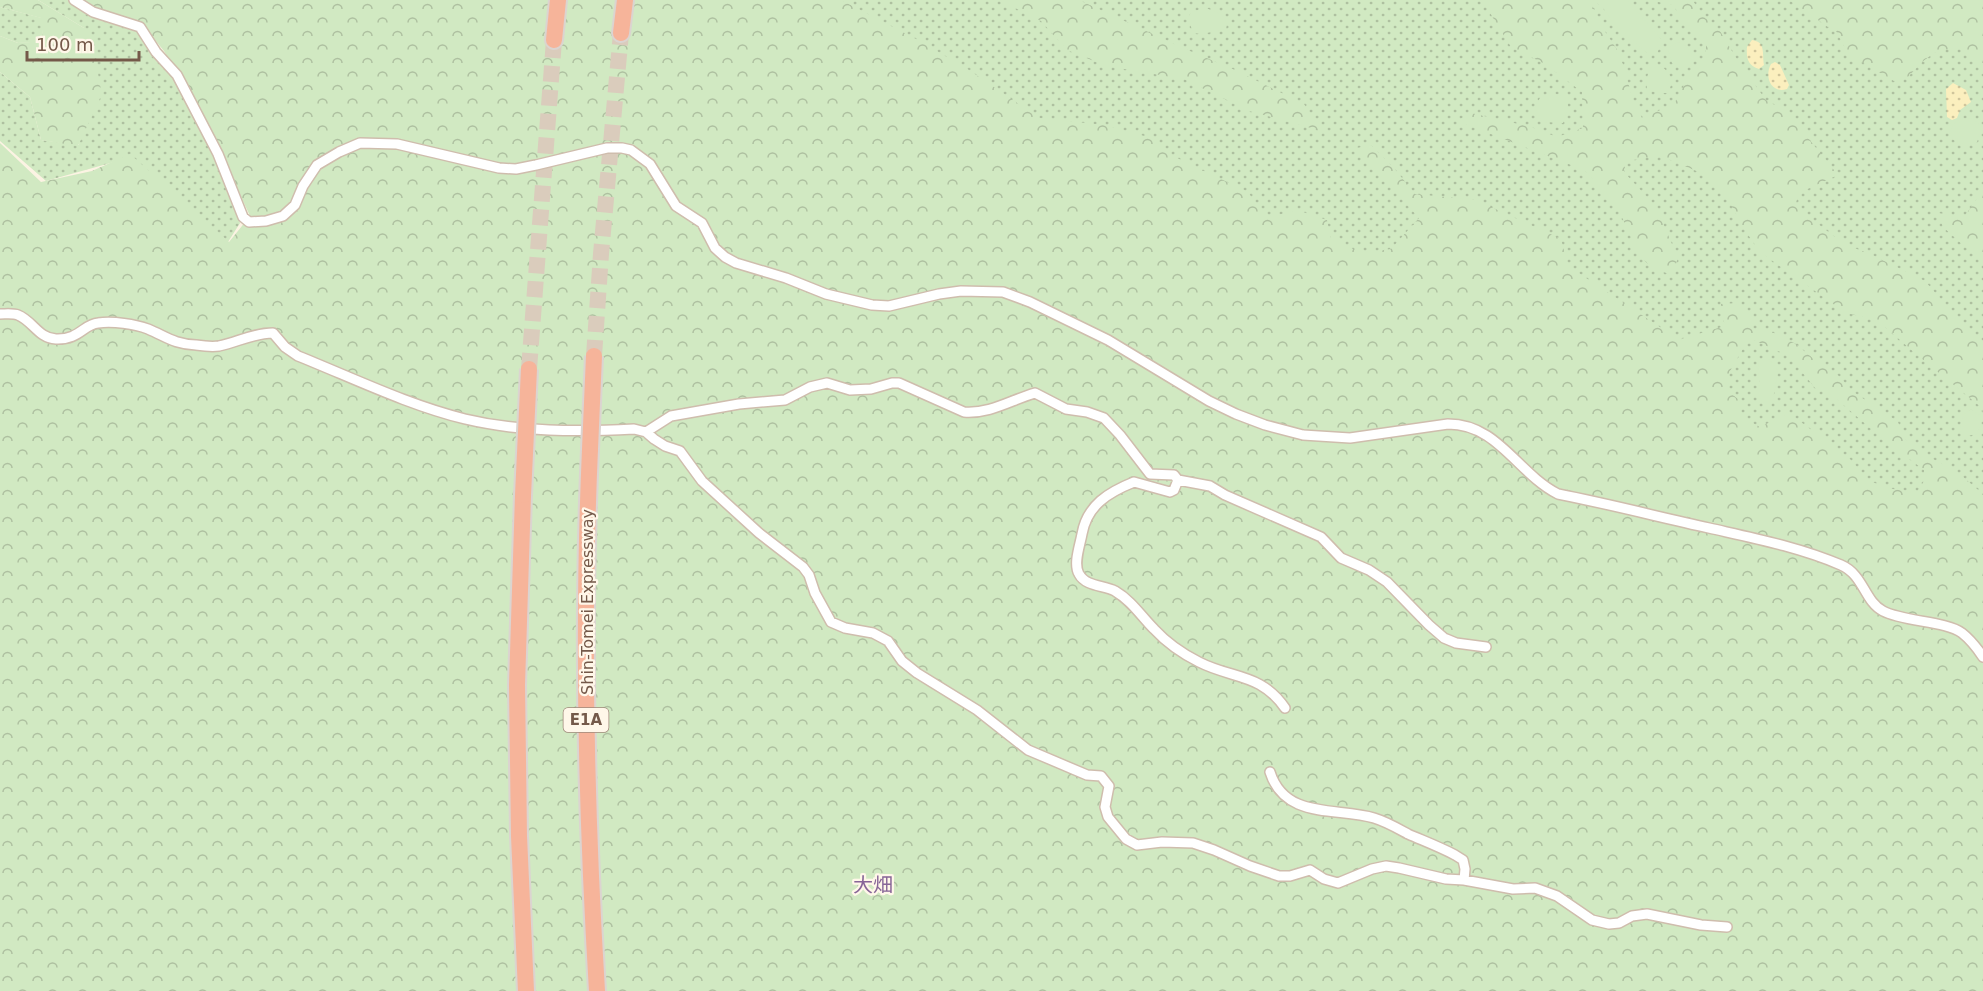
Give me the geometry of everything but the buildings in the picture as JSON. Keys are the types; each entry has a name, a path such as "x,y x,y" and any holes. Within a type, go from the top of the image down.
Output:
{"highway":[{"path":"554,40 558,0"},
{"path":"621,33 625,0"},
{"name":"Shin-Tomei Expressway","path":"594,356 586,528 586,686 588,801 597,991"},
{"path":"526,991 519,836 517,685 529,369"}],"street":[{"path":"74,0 93,12 140,27 156,52 177,75 218,154 243,217 249,222 266,221 282,216 295,205 303,186 317,165 360,143 397,144 499,168 516,169 607,148 631,150 650,164 676,206 702,224 715,248 736,263 786,278 826,294 872,305 889,306 961,291 1003,292 1030,302 1108,340 1209,401 1236,414 1265,425 1304,435 1350,438 1448,424 1461,424 1476,428 1498,443 1544,487 1558,494 1740,534 1842,565 1854,572 1871,599 1883,611 1960,632 1975,645 1983,657"},
{"path":"0,314 17,314 27,320 39,333 54,339 74,338 96,323 123,324 147,329 171,341 193,345 218,346 263,333 273,333 285,347 298,356 412,401 465,419 552,431 634,429 646,432 665,446 680,451 702,482 759,533 803,567 831,622 845,628 873,633 888,641 902,661 917,673 977,710 1028,750 1087,775 1101,776 1109,786 1105,807 1108,817 1126,839 1137,845 1162,842 1193,843 1279,876 1290,876 1310,870 1324,879 1338,883 1372,869 1399,868 1446,879 1513,889 1535,888 1557,896 1592,920 1609,924 1619,923 1632,916 1647,914 1701,925 1727,927"},
{"path":"646,432 671,416 739,404 785,400 810,387 827,383 850,390 871,389 899,383 964,412 975,413 1014,402 1035,393 1066,409 1087,412 1104,418 1150,474 1174,475 1178,480 1210,486 1321,537 1341,558 1369,570 1387,582 1444,638 1456,643 1486,647"},
{"path":"1178,480 1174,490 1170,492 1134,482 1110,492 1097,503 1088,513 1083,527 1077,558 1077,572 1083,580 1114,590 1130,602 1153,628 1180,650 1199,662 1234,675 1245,676 1265,687 1285,708"},
{"path":"1270,772 1277,788 1297,803 1315,809 1372,817 1390,823 1464,860 1466,869 1464,880"}],"green space":[{"path":"0,0 38,0 84,28 96,57 101,96 78,146 41,140 30,97 0,72 0,36 18,43 43,41 41,18 0,7"},
{"path":"38,0 72,0 137,30 176,81 216,160 240,223 228,242 132,157 46,181 0,141 0,72 30,97 41,140 79,145 84,28"},
{"path":"82,0 841,0 918,40 969,70 1039,118 1104,125 1148,137 1173,156 1248,192 1266,218 1297,210 1327,220 1331,239 1362,253 1391,249 1419,218 1352,149 1371,145 1415,194 1476,200 1561,239 1568,266 1678,339 1693,362 1681,339 1725,326 1720,304 1739,303 1751,318 1751,328 1772,332 1796,344 1823,367 1839,376 1852,391 1898,422 1905,439 1933,459 1956,471 1983,494 1983,991 0,991 0,143 41,182 92,171 130,154 229,242 250,216 215,141 164,51 142,24 85,6","holes":["1749,338 1789,356 1815,388 1833,396 1884,440 1924,470 1924,481 1917,492 1893,489 1869,481 1850,459 1789,413 1760,427 1736,414 1742,402 1729,392 1729,373"]},
{"path":"791,0 1983,0 1983,524 1875,503 1022,125"},
{"path":"999,0 1079,0 1235,70 1304,104 1322,131 1249,111 1184,79 1106,66 1067,50 1041,21"},
{"path":"1482,0 1589,0 1620,54 1633,100 1642,118 1674,104 1693,68 1706,58 1706,44 1683,20 1673,5 1649,0 1693,1 1706,19 1720,31 1739,63 1766,100 1787,112 1838,175 1799,193 1795,206 1844,244 1925,281 1971,334 1983,344 1983,413 1982,408 1877,320 1846,313 1760,252 1742,226 1726,195 1701,173 1661,156 1626,161 1624,172 1656,207 1678,258 1672,275 1652,268 1635,251 1630,234 1615,203 1584,170 1457,121 1471,113 1531,127 1557,137 1583,128 1582,92 1545,64 1511,47"},
{"path":"1593,0 1627,0 1663,41 1657,53 1647,53 1615,25 1603,8"},
{"path":"1789,0 1983,0 1983,74 1964,48 1954,48 1934,53 1908,77 1894,81 1848,54 1833,25 1828,27"},
{"path":"0,7 42,18 43,42 18,43 0,36"},
{"path":"1205,8 1224,17 1227,24 1226,29 1202,34 1193,33 1188,18 1191,12"},
{"path":"1677,42 1690,51 1691,66 1682,68 1672,63 1668,48"},
{"path":"1655,64 1664,68 1670,75 1671,84 1667,93 1647,90 1650,69"},
{"path":"1552,93 1564,96 1568,105 1563,123 1544,122 1538,116 1535,107 1541,96"},
{"path":"1970,118 1980,124 1977,142 1962,144 1949,136 1955,122"},
{"path":"1983,190 1983,263 1943,227 1938,213 1964,217"},
{"path":"1759,360 1770,360 1778,371 1773,399 1764,403 1756,397 1756,390 1760,386"},
{"path":"1971,409 1980,415 1980,427 1977,434 1967,436 1961,433 1960,426 1963,415"}],"sand":[{"path":"1752,40 1760,43 1762,49 1764,65 1759,69 1752,66 1747,58 1747,47"},
{"path":"1775,62 1780,65 1789,85 1787,89 1777,89 1770,83 1769,69"},
{"path":"1953,83 1966,90 1971,102 1960,110 1957,118 1952,120 1947,117 1946,89"}],"tunnel":[{"path":"594,356 621,33"},
{"path":"529,369 554,40"}],"district":[{"name":"大畑","path":"873,885"}]}
